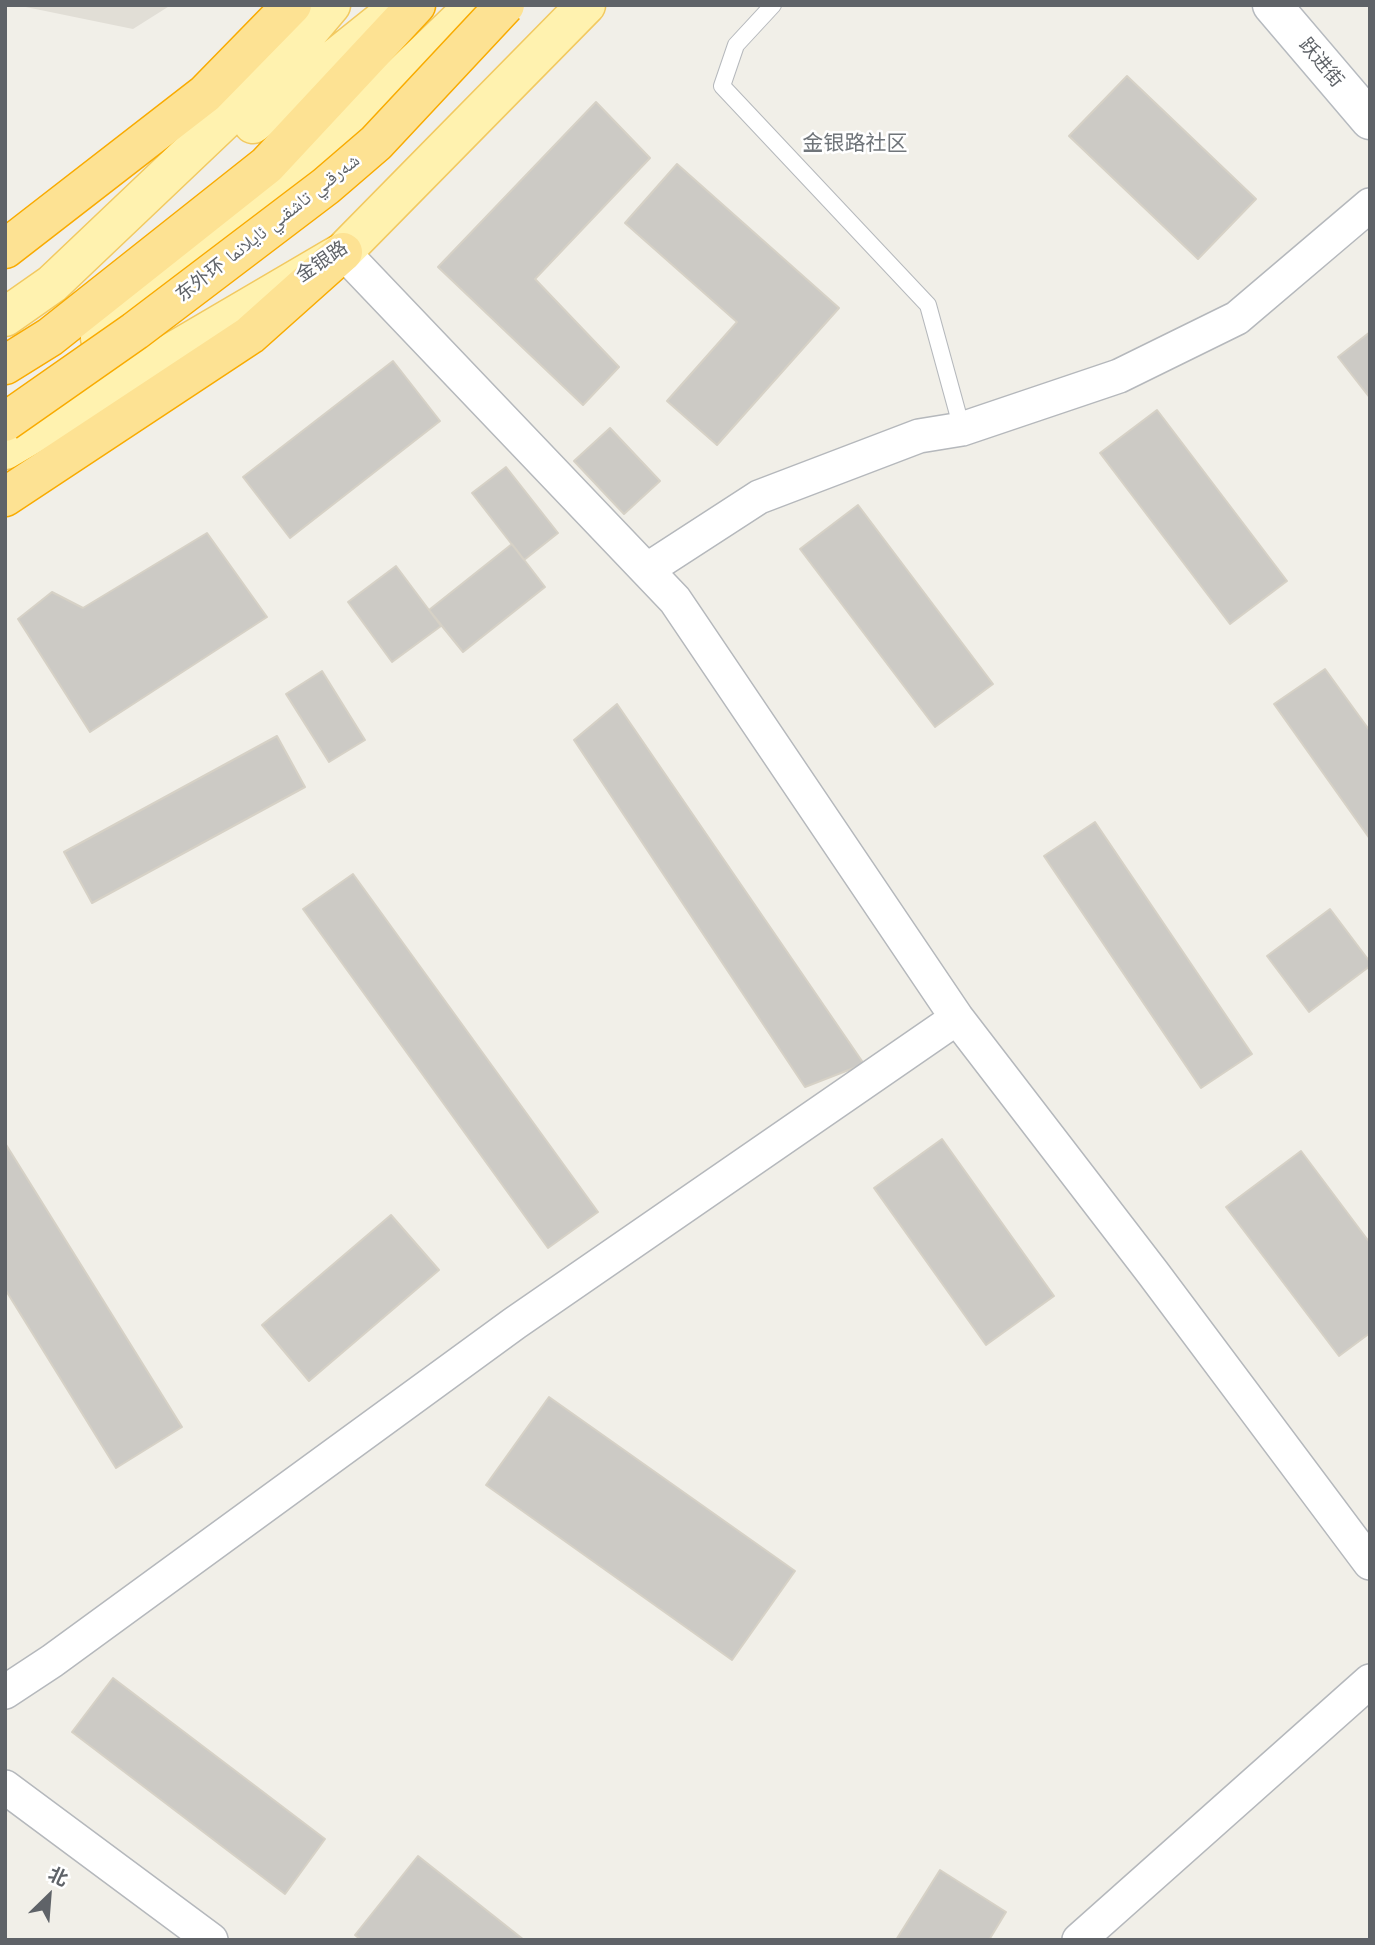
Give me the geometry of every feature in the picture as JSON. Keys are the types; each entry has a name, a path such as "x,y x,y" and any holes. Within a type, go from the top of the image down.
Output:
{"highway":[{"path":"20,239 205,94 292,5"},
{"path":"5,365 50,337 267,165 416,5"},
{"name":"东外环 شەرقىي تاشقىي ئايلانما","path":"5,423 135,331 326,186 376,143 505,5"},
{"path":"5,497 250,335 343,252"}],"main road":[{"path":"52,284 274,74 331,5"},
{"path":"5,317 52,284 401,5"},
{"path":"5,423 117,322 368,108 475,5"},
{"name":"金银路","path":"5,450 343,252 586,5"},
{"name":"跃进街","path":"1272,5 1370,120"}],"street":[{"path":"648,569 759,497 919,436 962,429 1119,376 1237,318 1370,205"},
{"path":"343,252 675,600 957,1018 1153,1273 1370,1563"},
{"path":"5,1692 64,1653 515,1323 957,1018"},
{"path":"1079,1940 1370,1681"},
{"path":"5,1787 211,1940"}],"lane":[{"path":"773,5 736,45 722,86 928,305 962,429"}],"shaded area":[{"path":"16,5 171,5 133,29"}],"building":[{"path":"1127,76 1256,199 1198,259 1069,136"},
{"path":"596,102 650,158 535,279 619,367 583,405 438,267"},
{"path":"677,164 839,308 717,445 667,401 737,322 625,223"},
{"path":"1370,332 1370,398 1338,357"},
{"path":"393,361 440,421 290,538 243,477"},
{"path":"1157,410 1287,581 1230,624 1100,453"},
{"path":"610,428 660,481 624,514 574,461"},
{"path":"506,467 558,533 524,560 472,493"},
{"path":"858,505 993,684 935,727 800,549"},
{"path":"207,533 267,617 90,732 18,619 52,592 83,608"},
{"path":"512,544 545,587 463,652 429,610"},
{"path":"396,566 441,626 392,662 348,602"},
{"path":"1325,669 1370,731 1370,839 1274,704"},
{"path":"322,671 365,740 329,762 286,694"},
{"path":"617,704 864,1064 805,1087 574,740"},
{"path":"277,736 305,787 92,903 64,852"},
{"path":"1095,822 1252,1054 1201,1088 1044,856"},
{"path":"353,874 598,1212 548,1248 303,909"},
{"path":"1330,909 1370,962 1370,966 1309,1012 1267,956"},
{"path":"942,1139 1054,1296 986,1345 874,1188"},
{"path":"5,1143 182,1427 116,1468 5,1289"},
{"path":"1301,1151 1370,1243 1370,1333 1339,1356 1226,1207"},
{"path":"391,1215 439,1270 309,1381 262,1325"},
{"path":"549,1397 795,1571 732,1660 486,1485"},
{"path":"113,1678 325,1839 285,1894 72,1732"},
{"path":"418,1856 524,1940 361,1940 355,1935"},
{"path":"940,1870 1006,1912 989,1940 896,1940"}],"district":[{"name":"金银路社区","path":"855,144"}]}
